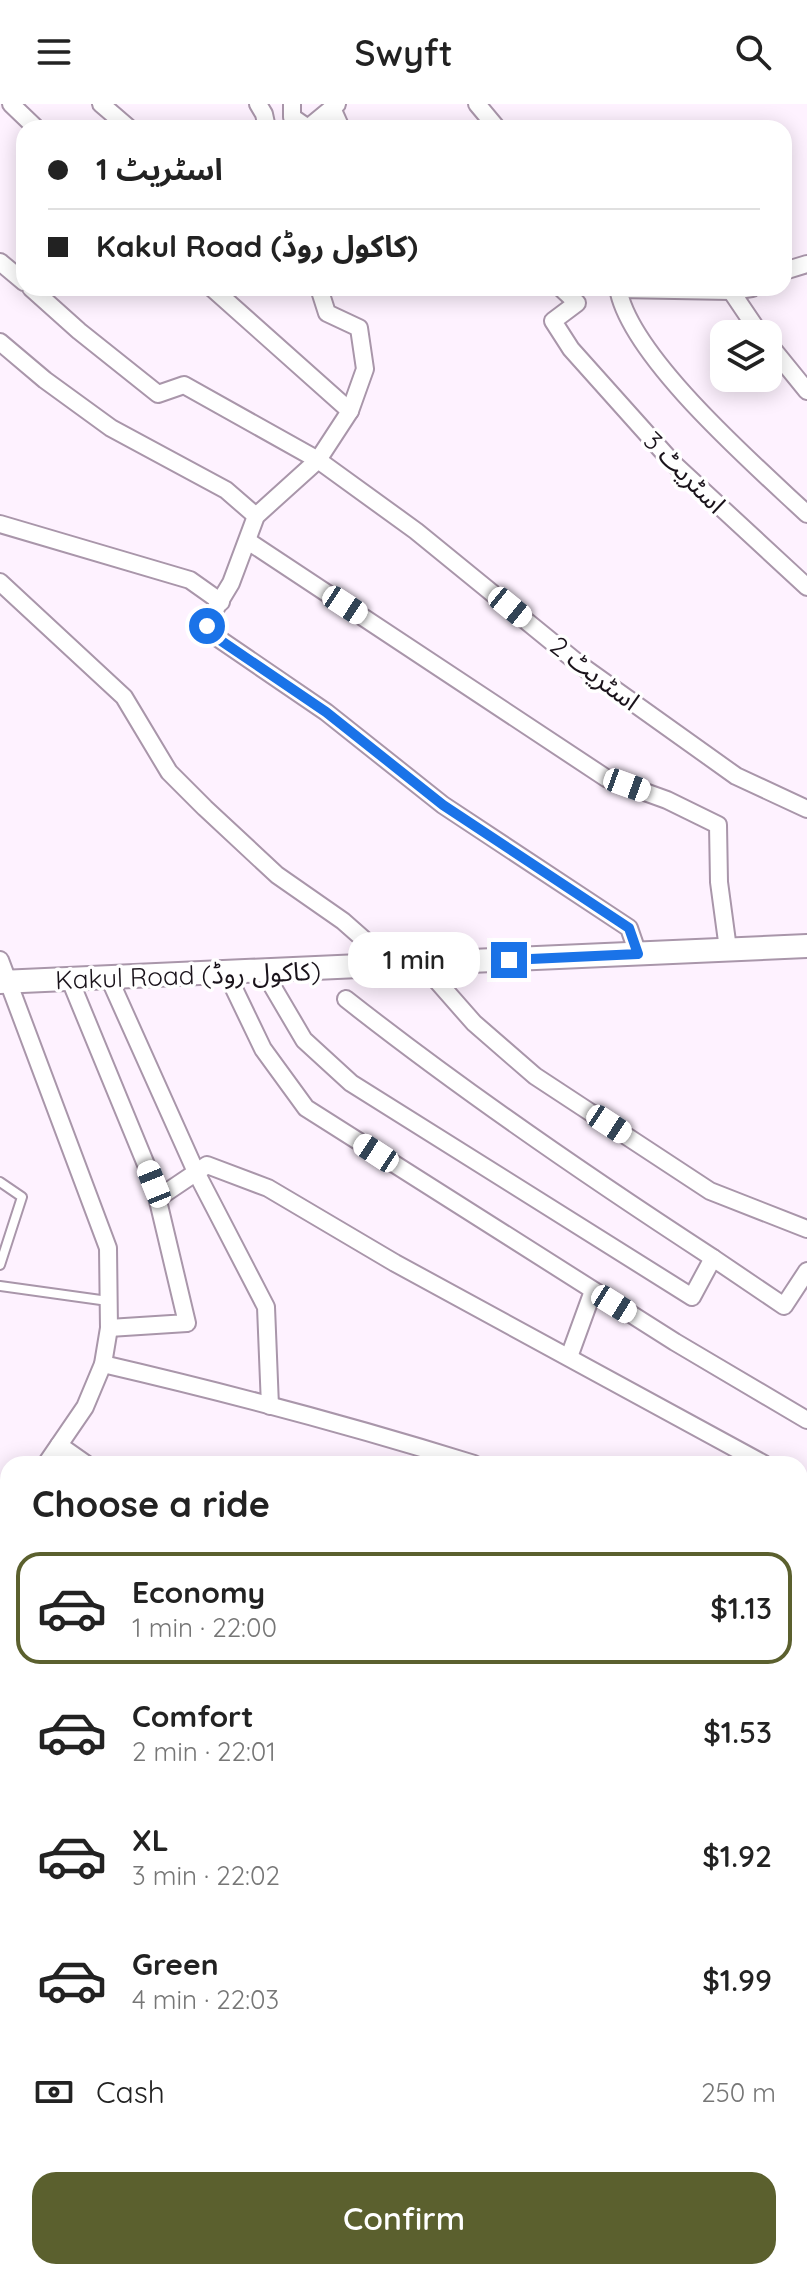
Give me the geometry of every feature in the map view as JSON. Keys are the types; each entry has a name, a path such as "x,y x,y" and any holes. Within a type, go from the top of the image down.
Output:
{"main road":[{"name":"Kakul Road (کاکول روڈ)","path":"2,974 70,980 807,946"}],"street":[{"path":"11,104 28,120"},
{"path":"101,104 120,120"},
{"path":"477,104 490,120"},
{"path":"318,120 335,106"},
{"path":"0,262 16,275"},
{"name":"اسٹریٹ 2","path":"40,296 158,394 184,385 318,460 416,531 579,664 736,776 807,809"},
{"path":"221,296 350,411"},
{"path":"322,296 327,313 359,328 365,369 350,411 318,460 256,516 231,583 208,621 209,632 326,712 443,805 629,928 638,954"},
{"name":"اسٹریٹ 3","path":"570,296 577,303 553,321 571,349 673,463 807,587"},
{"path":"619,296 621,306 638,334 675,382 728,439 807,514"},
{"path":"734,296 751,320"},
{"path":"0,342 45,380 111,428 226,490 256,516"},
{"path":"782,360 807,391"},
{"path":"0,524 190,580 221,602"},
{"path":"248,541 606,778 667,800 718,825 719,882 728,949"},
{"path":"0,582 124,697 169,772 205,808 277,875 343,921 394,966"},
{"path":"423,965 474,1023 535,1076 710,1191 807,1229"},
{"path":"226,972 263,1049 306,1108 593,1291 807,1420"},
{"path":"264,972 304,1040 351,1083 692,1297 713,1258"},
{"path":"2,974 108,1248 109,1328 103,1364 85,1407 51,1456"},
{"path":"109,978 196,1172 266,1307 270,1406"},
{"path":"70,980 154,1184 187,1323 109,1328"},
{"path":"346,999 482,1103 583,1174 784,1306 807,1271"},
{"path":"158,1198 207,1165 268,1188 395,1263 749,1456"},
{"path":"569,1357 593,1291"},
{"path":"103,1364 270,1406 446,1456"},
{"path":"59,1445 75,1456"}],"lane":[{"path":"0,1182 22,1197 0,1265"},
{"path":"0,1286 108,1301"}],"route":[{"path":"207,626 209,632 326,712 443,805 629,928 638,954 509,960"}]}
